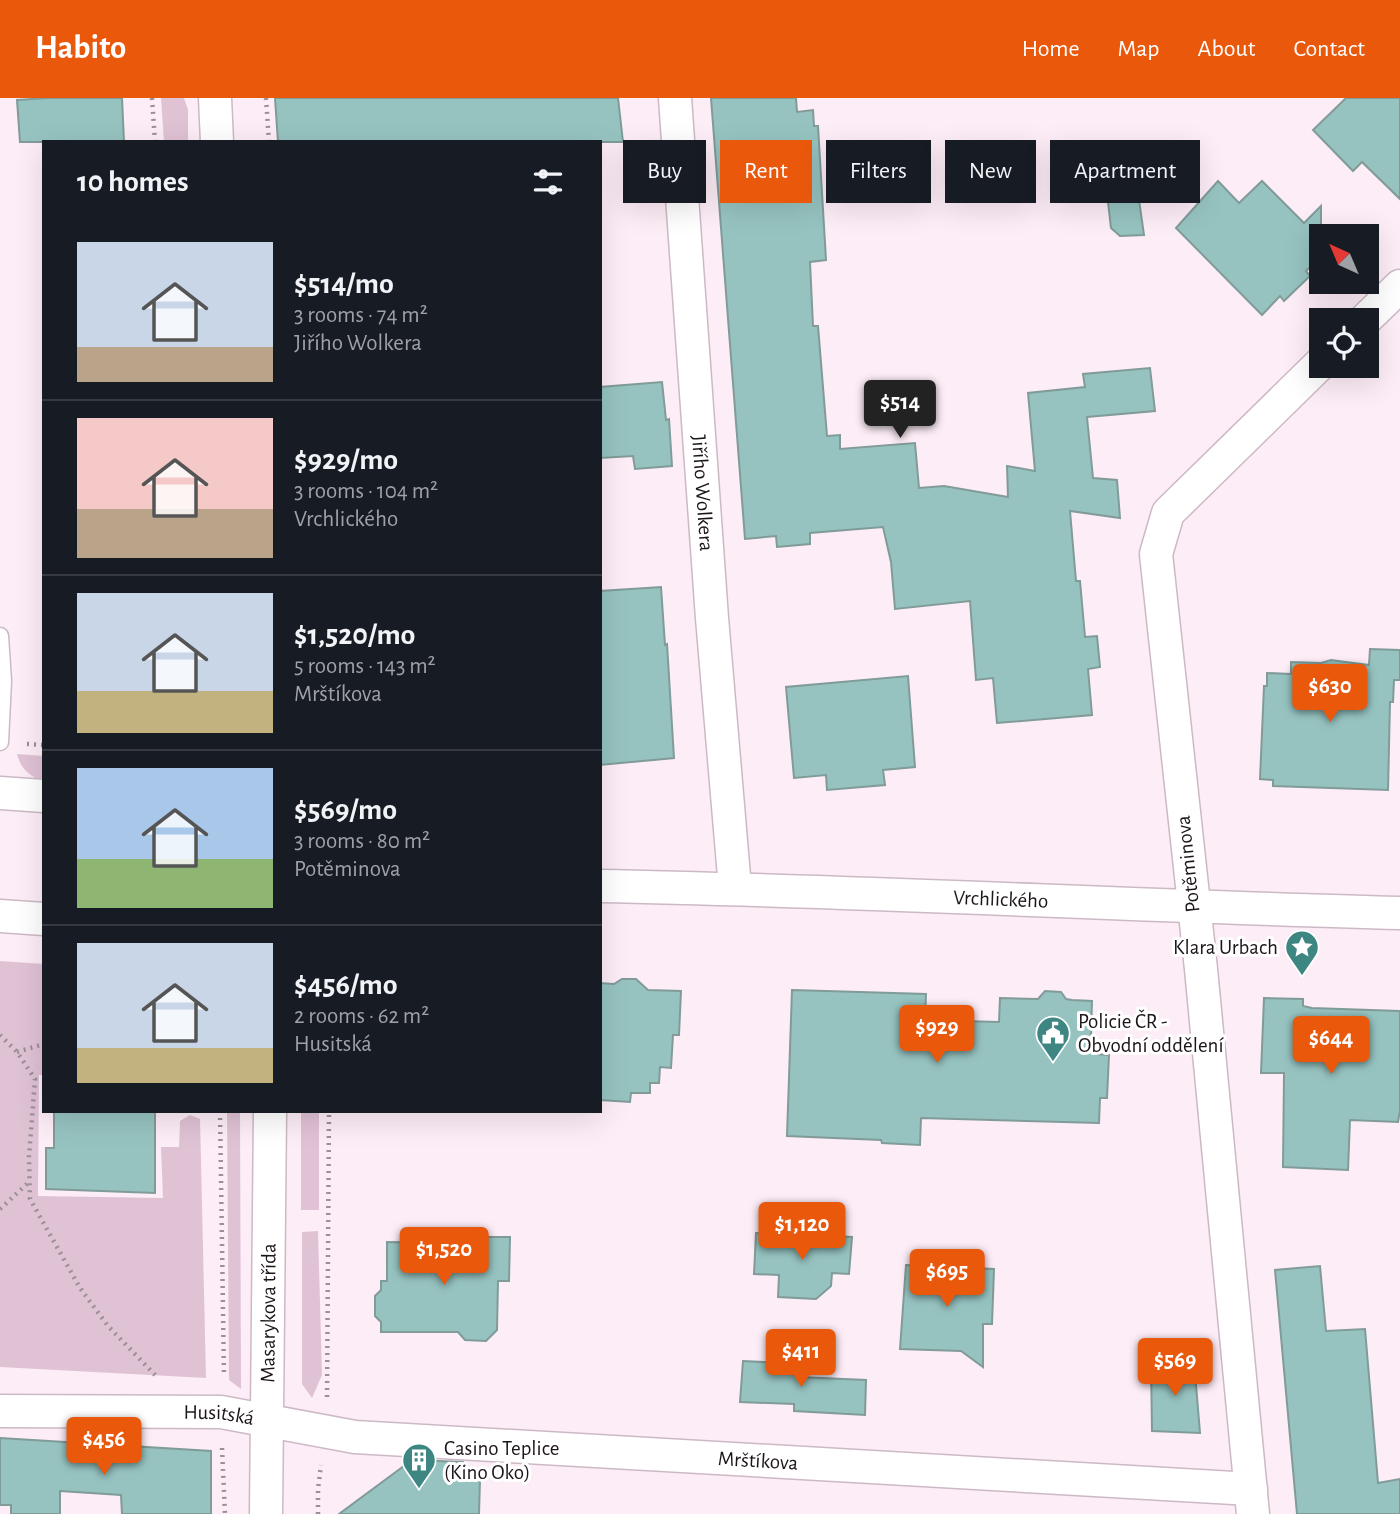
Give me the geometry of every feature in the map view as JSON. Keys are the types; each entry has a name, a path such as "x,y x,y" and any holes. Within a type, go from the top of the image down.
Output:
{"street":[{"path":"215,98 217,140"},
{"name":"Jiřího Wolkera","path":"676,98 712,618 736,888"},
{"path":"1377,308 1400,286"},
{"name":"Potěminova","path":"1252,1502 1202,983 1156,554 1168,513 1309,375"},
{"path":"0,793 42,796"},
{"name":"Vrchlického","path":"602,886 736,888 1400,913"},
{"path":"0,916 42,919"},
{"name":"Masarykova třída","path":"266,1514 270,1113"},
{"name":"Husitská","path":"0,1411 221,1412 268,1419"},
{"name":"Mrštíkova","path":"268,1419 369,1438 1252,1502"}],"lane":[{"path":"0,636 3,681 0,742"}],"path":[{"path":"152,98 155,140"},
{"path":"266,98 268,140"},
{"path":"0,1035 17,1052 35,1079 29,1157 30,1199 80,1288 108,1326 157,1377"},
{"path":"17,1052 42,1045"},
{"path":"220,1113 224,1387 221,1412 225,1514"},
{"path":"318,1514 318,1489 326,1432 329,1113"},
{"path":"0,1209 30,1181"}],"shaded area":[{"path":"161,98 184,98 188,110 188,140 164,140"},
{"path":"17,754 42,756 42,781 26,771"},
{"path":"0,961 42,964 38,1196 163,1198 161,1147 179,1147 180,1121 190,1115 200,1119 206,1378 0,1367"},
{"path":"227,1113 240,1113 241,1389 229,1380"},
{"path":"301,1113 319,1113 319,1210 301,1210"},
{"path":"318,1231 322,1375 312,1398 302,1384 302,1232"}],"building":[{"path":"122,98 124,140 20,142 17,100"},
{"path":"275,98 618,98 623,142 278,140"},
{"path":"711,98 796,98 797,112 813,110 814,126 818,126 826,260 810,262 813,326 818,326 827,436 840,435 840,449 915,443 919,488 944,486 1008,497 1007,466 1035,471 1028,393 1085,387 1083,374 1150,368 1155,411 1087,417 1093,478 1117,480 1120,518 1070,511 1076,581 1080,581 1085,637 1097,636 1100,667 1088,669 1092,715 997,723 993,678 976,680 970,601 895,609 891,562 883,527 810,533 810,544 777,547 776,536 745,539"},
{"path":"1346,98 1400,98 1400,199 1362,162 1353,171 1313,130"},
{"path":"1218,181 1239,203 1262,181 1304,223 1321,206 1321,224 1309,224 1309,268 1306,271 1309,277 1284,301 1280,296 1262,315 1176,228"},
{"path":"1108,203 1139,203 1144,235 1120,236 1111,228"},
{"path":"662,382 666,420 669,419 672,466 635,469 633,456 602,458 602,387"},
{"path":"661,587 674,758 602,765 602,591"},
{"path":"1370,649 1400,650 1400,680 1394,680 1393,702 1390,702 1388,790 1273,786 1273,780 1260,779 1264,686 1267,686 1267,673 1291,674 1291,662 1321,663 1331,660 1369,665"},
{"path":"908,676 915,767 883,770 885,785 827,790 826,775 794,778 786,687"},
{"path":"622,979 636,979 648,990 681,991 679,1035 673,1035 671,1068 660,1067 659,1083 650,1083 650,1093 631,1093 630,1102 602,1100 602,983 614,984"},
{"path":"792,990 926,994 925,1020 999,1022 1000,998 1038,999 1045,991 1061,992 1066,999 1092,1001 1091,1035 1096,1035 1096,1054 1109,1055 1107,1098 1100,1098 1099,1123 921,1118 920,1145 882,1143 881,1140 787,1136"},
{"path":"1264,998 1303,999 1303,1006 1312,1008 1400,1011 1398,1122 1350,1120 1348,1170 1283,1167 1284,1073 1261,1073"},
{"path":"54,1113 155,1113 155,1193 46,1189 46,1148 54,1148"},
{"path":"756,1233 852,1237 849,1274 832,1273 831,1286 816,1299 778,1297 779,1275 754,1274"},
{"path":"457,1237 510,1237 509,1281 498,1281 497,1330 486,1341 465,1340 458,1332 381,1332 381,1322 375,1316 375,1296 381,1290 381,1281 387,1281 387,1242 456,1243"},
{"path":"906,1265 994,1269 992,1324 983,1324 983,1367 961,1351 900,1349"},
{"path":"1320,1266 1326,1331 1365,1329 1378,1483 1400,1479 1400,1514 1297,1514 1275,1270"},
{"path":"743,1361 799,1364 798,1377 866,1380 865,1415 794,1411 794,1404 740,1402"},
{"path":"1194,1361 1200,1433 1152,1431 1151,1364"},
{"path":"0,1438 211,1451 211,1514 122,1514 121,1495 60,1491 60,1514 11,1514 11,1505 0,1505"},
{"name":"Casino Teplice (Kino Oko)","path":"412,1460 463,1462 480,1480 479,1514 339,1514"}],"place":[{"name":"Klara Urbach","path":"1302,977"},
{"name":"Policie ČR - Obvodní oddělení","path":"1053,1063"},
{"name":"Casino Teplice (Kino Oko)","path":"419,1490"}]}
